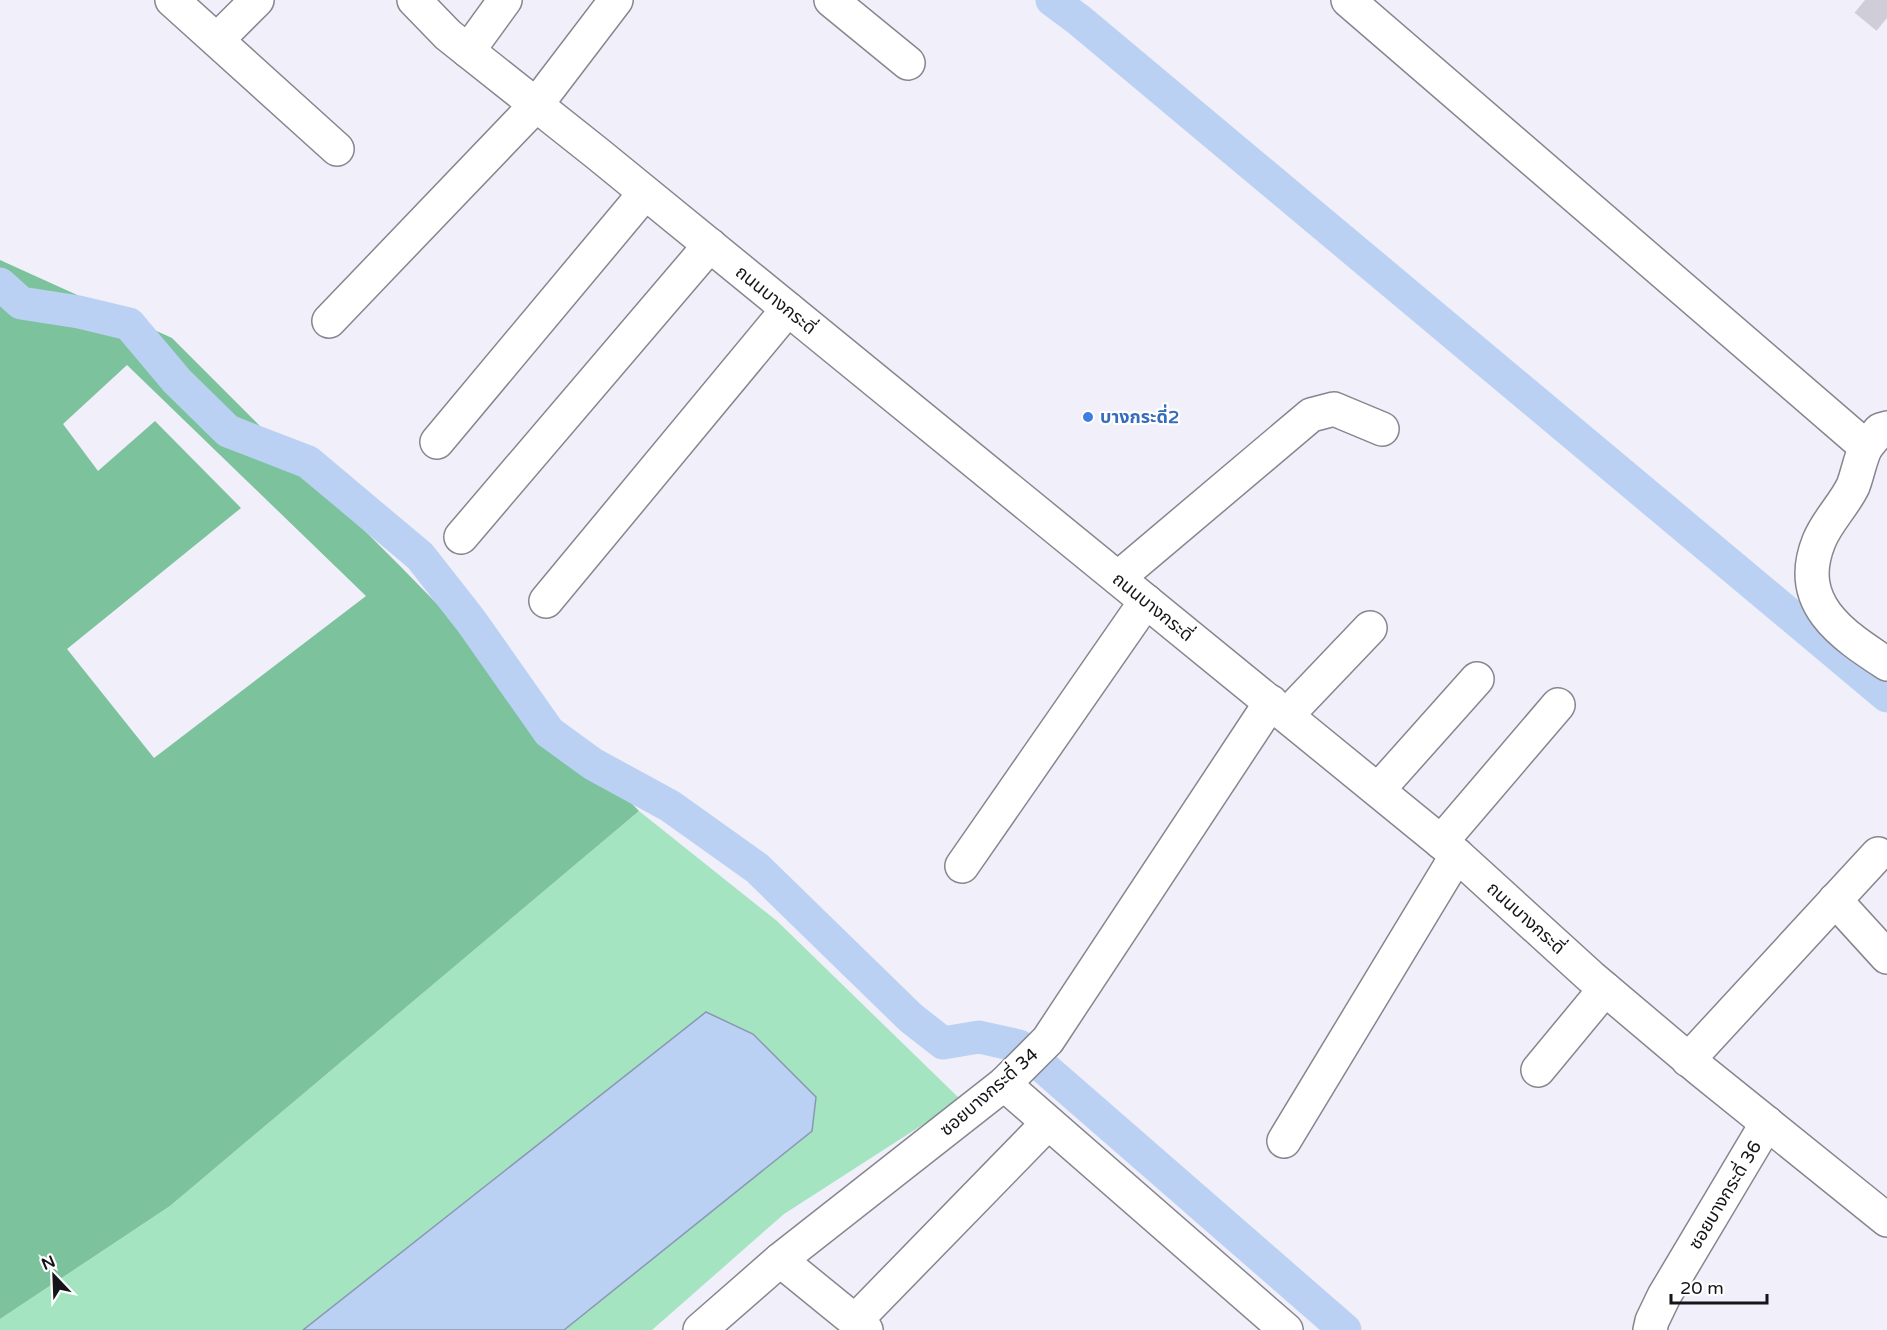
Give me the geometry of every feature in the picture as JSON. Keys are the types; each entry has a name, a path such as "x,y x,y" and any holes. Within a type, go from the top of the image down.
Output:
{"street":[{"path":"172,0 337,149"},
{"path":"217,40 257,0"},
{"name":"ถนนบางกระดี่","path":"414,0 448,35 1378,790 1449,849 1688,1060 1887,1220"},
{"path":"468,51 505,0"},
{"path":"329,321 536,105 616,0"},
{"path":"831,0 908,63"},
{"path":"1348,0 1876,437 1858,464 1853,486 1820,540 1812,563 1812,589 1824,611 1853,642 1887,664"},
{"path":"438,442 645,193"},
{"path":"461,537 710,246"},
{"path":"546,601 788,309"},
{"path":"1118,578 1311,415 1334,408 1382,429"},
{"path":"962,866 1146,601"},
{"name":"ซอยบางกระดี่ 34","path":"699,1330 780,1260 1014,1074 1048,1040 1279,709 1370,628"},
{"path":"1378,790 1477,679"},
{"path":"1284,1141 1449,849 1558,705"},
{"path":"1688,1060 1878,854"},
{"path":"1835,900 1887,957"},
{"path":"1538,1070 1605,989"},
{"path":"1014,1074 1048,1123 1286,1330"},
{"path":"780,1260 860,1325 1048,1123"},
{"name":"ซอยบางกระดี่ 36","path":"1650,1330 1664,1296 1767,1123"}],"green space":[{"path":"0,260 172,338 402,568 639,811 170,1206 0,1319","holes":["127,365 366,596 154,758 67,649 241,508 155,421 98,471 63,424"]},
{"path":"639,811 777,921 961,1100 784,1214 652,1330 564,1330 812,1130 816,1097 706,1012 303,1330 0,1330 0,1319 170,1206"}],"water":[{"path":"706,1012 753,1034 816,1097 812,1131 564,1330 303,1330"}],"waterway":[{"path":"1052,0 1079,20 1887,696"},
{"path":"0,284 21,303 79,312 129,324 177,381 228,431 308,462 420,556 471,621 549,732 593,764 670,806 757,868 911,1018 943,1043 979,1037 1019,1046 1345,1330"}],"tunnel":[{"path":"1865,0 1887,18"}],"place":[{"name":"บางกระดี่2","path":"1088,417"}]}
